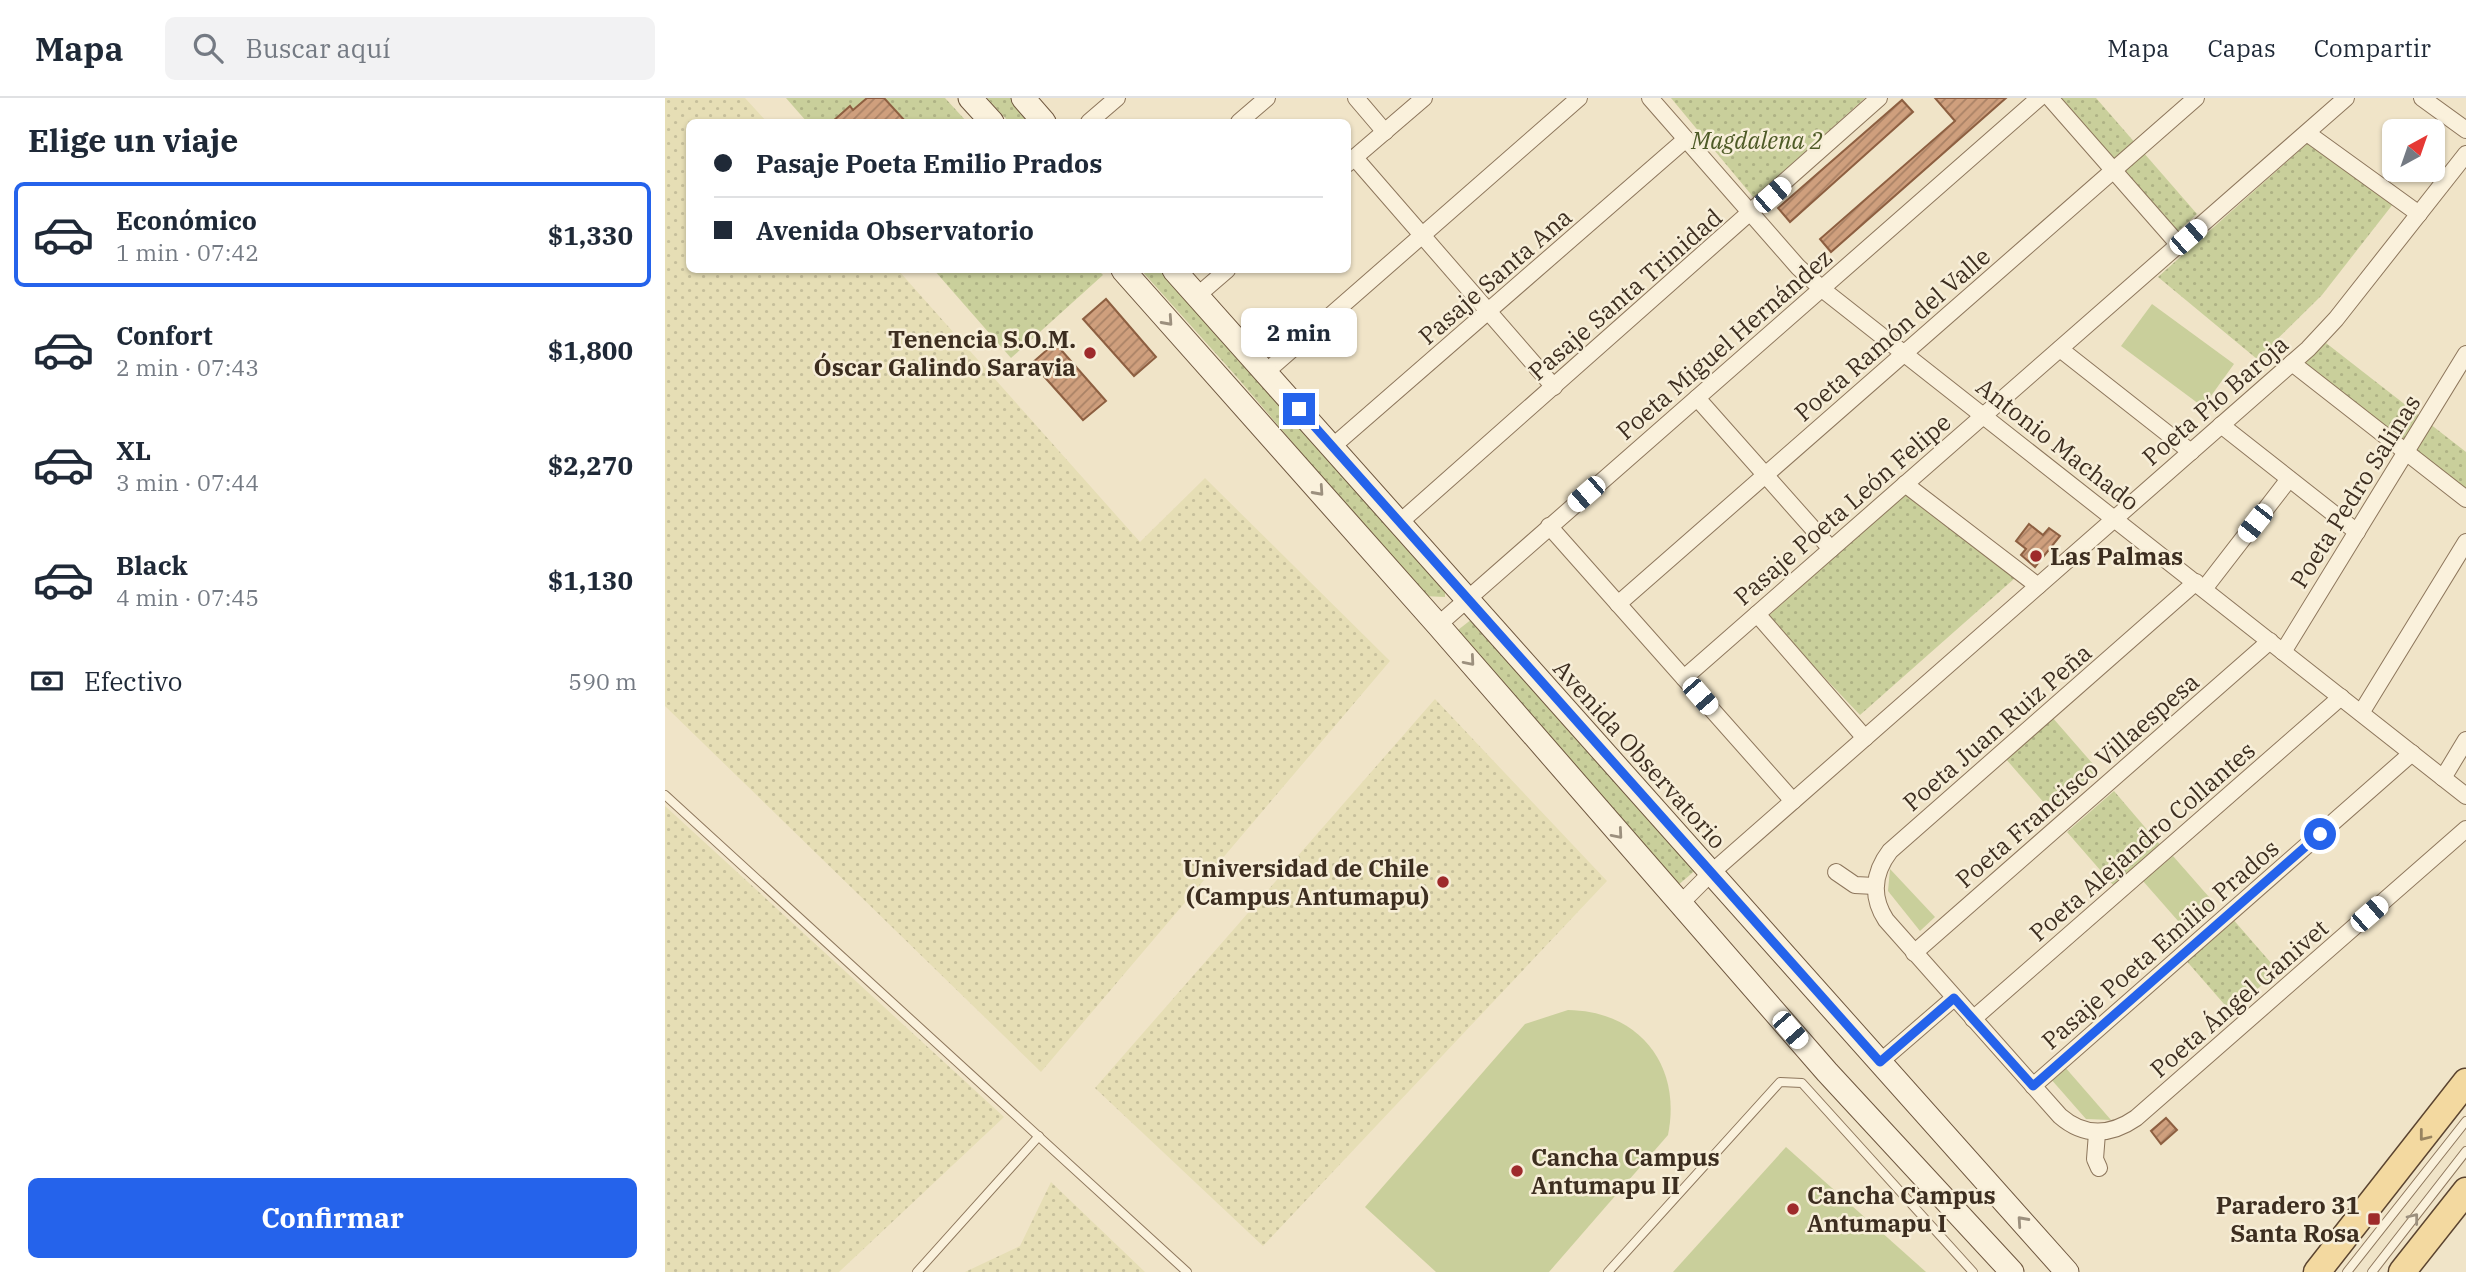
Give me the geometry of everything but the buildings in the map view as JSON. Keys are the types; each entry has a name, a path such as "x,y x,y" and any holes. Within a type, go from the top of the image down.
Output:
{"main road":[{"path":"970,98 989,119"},
{"path":"1023,98 1041,119"},
{"path":"1126,273 1438,625 1827,1072 2012,1272"},
{"name":"Avenida Observatorio","path":"1177,273 2067,1272"},
{"path":"2317,1272 2466,1082"},
{"path":"2402,1272 2466,1191"}],"street":[{"path":"1093,119 1117,98"},
{"path":"1242,119 1267,98"},
{"path":"1356,98 1385,132"},
{"path":"1424,98 1351,161 1423,237 1553,387"},
{"path":"1266,372 1579,98"},
{"name":"Antonio Machado","path":"1650,98 1822,289 2466,796"},
{"name":"Pasaje Santa Trinidad","path":"1399,523 1879,98"},
{"name":"Poeta Miguel Hernández","path":"1438,625 2039,98"},
{"path":"2050,98 2179,245"},
{"name":"Poeta Ramón del Valle","path":"1618,604 2196,98"},
{"name":"Pasaje Poeta León Felipe","path":"1684,678 2346,98"},
{"path":"2422,98 2466,130"},
{"path":"2307,132 2419,214"},
{"name":"Pasaje Santa Ana","path":"1332,447 1686,139"},
{"name":"Poeta Pío Baroja","path":"1676,901 1696,877 1711,873 2292,363 2336,319 2466,154"},
{"path":"1198,295 1224,273"},
{"path":"2060,349 2191,452"},
{"name":"Poeta Pedro Salinas","path":"2283,652 2466,354"},
{"path":"2292,363 2466,499"},
{"path":"1697,398 1831,549"},
{"path":"2221,425 2357,532"},
{"name":"Poeta Juan Ruiz Peña","path":"1875,886 1879,869 1890,851 2200,586 2289,479"},
{"path":"1905,484 2038,586"},
{"path":"1549,526 1793,801"},
{"path":"2361,713 2466,542"},
{"path":"1757,614 1865,738"},
{"name":"Poeta Francisco Villaespesa","path":"1914,953 2270,641"},
{"name":"Poeta Alejandro Collantes","path":"1973,1019 2341,697"},
{"path":"2443,778 2466,740"},
{"name":"Pasaje Poeta Emilio Prados","path":"2033,1086 2412,753"},
{"name":"Poeta Ángel Ganivet","path":"2097,1133 2118,1129 2136,1118 2466,829"},
{"path":"1836,872 1848,883 1875,886 1881,911 1914,953 2033,1086 2067,1123 2097,1133 2095,1158 2099,1168"},
{"path":"1880,1062 1954,998"}],"lane":[{"path":"665,795 1187,1272"},
{"path":"1608,1272 1780,1082 1802,1083 1973,1272"},
{"path":"2347,1272 2466,1121"},
{"path":"917,1272 1038,1136"},
{"path":"2372,1272 2466,1151"}],"shaded area":[{"path":"665,98 745,98 764,119 686,119 686,273 901,273 1140,542 1205,478 1390,661 1041,1072 665,706"},
{"path":"1435,699 1607,881 1263,1246 1095,1088"},
{"path":"665,806 1004,1117 839,1272 665,1272"},
{"path":"1051,1182 1145,1272 965,1272 1020,1246"}],"green space":[{"path":"786,98 945,98 964,119 804,119"},
{"path":"987,98 1012,98 1031,119 1006,119"},
{"name":"Magdalena 2","path":"1671,98 1865,98 1754,198"},
{"path":"2061,98 2096,98 2197,214 2177,232"},
{"path":"2309,142 2393,204 2322,295 2257,359 2158,277"},
{"path":"937,273 1103,275 1011,358"},
{"path":"1144,273 1166,273 1445,590 1445,597 1423,596 1236,376"},
{"path":"2152,304 2234,364 2203,407 2121,346"},
{"path":"2326,343 2466,452 2466,489 2304,362"},
{"path":"1907,493 2015,578 1860,715 1767,617"},
{"path":"1472,619 1698,868 1670,892 1449,637"},
{"path":"2052,717 2099,771 2052,812 2005,758"},
{"path":"2114,791 2161,846 2114,886 2067,832"},
{"path":"2173,856 2216,905 2186,930 2143,881"},
{"path":"1890,869 1935,917 1920,931 1888,891"},
{"path":"2231,917 2278,971 2231,1012 2184,958"},
{"name":"Cancha Campus Antumapu II","path":"1568,1010 1594,1013 1616,1020 1635,1032 1650,1047 1661,1065 1668,1086 1671,1110 1668,1135 1549,1272 1436,1272 1365,1207 1525,1024"},
{"path":"2064,1066 2111,1120 2086,1119 2050,1078"},
{"name":"Cancha Campus Antumapu I","path":"1786,1147 1926,1272 1673,1272"}],"place":[{"name":"Tenencia S.O.M. Óscar Galindo Saravia","path":"1090,353"},
{"name":"Las Palmas","path":"2036,556"},
{"name":"Universidad de Chile (Campus Antumapu)","path":"1443,882"},
{"name":"Cancha Campus Antumapu II","path":"1517,1171"},
{"name":"Cancha Campus Antumapu I","path":"1793,1209"},
{"name":"Paradero 31 Santa Rosa","path":"2374,1219"}],"route":[{"path":"1299,409 1880,1062 1954,998 2033,1086 2320,834"}]}
